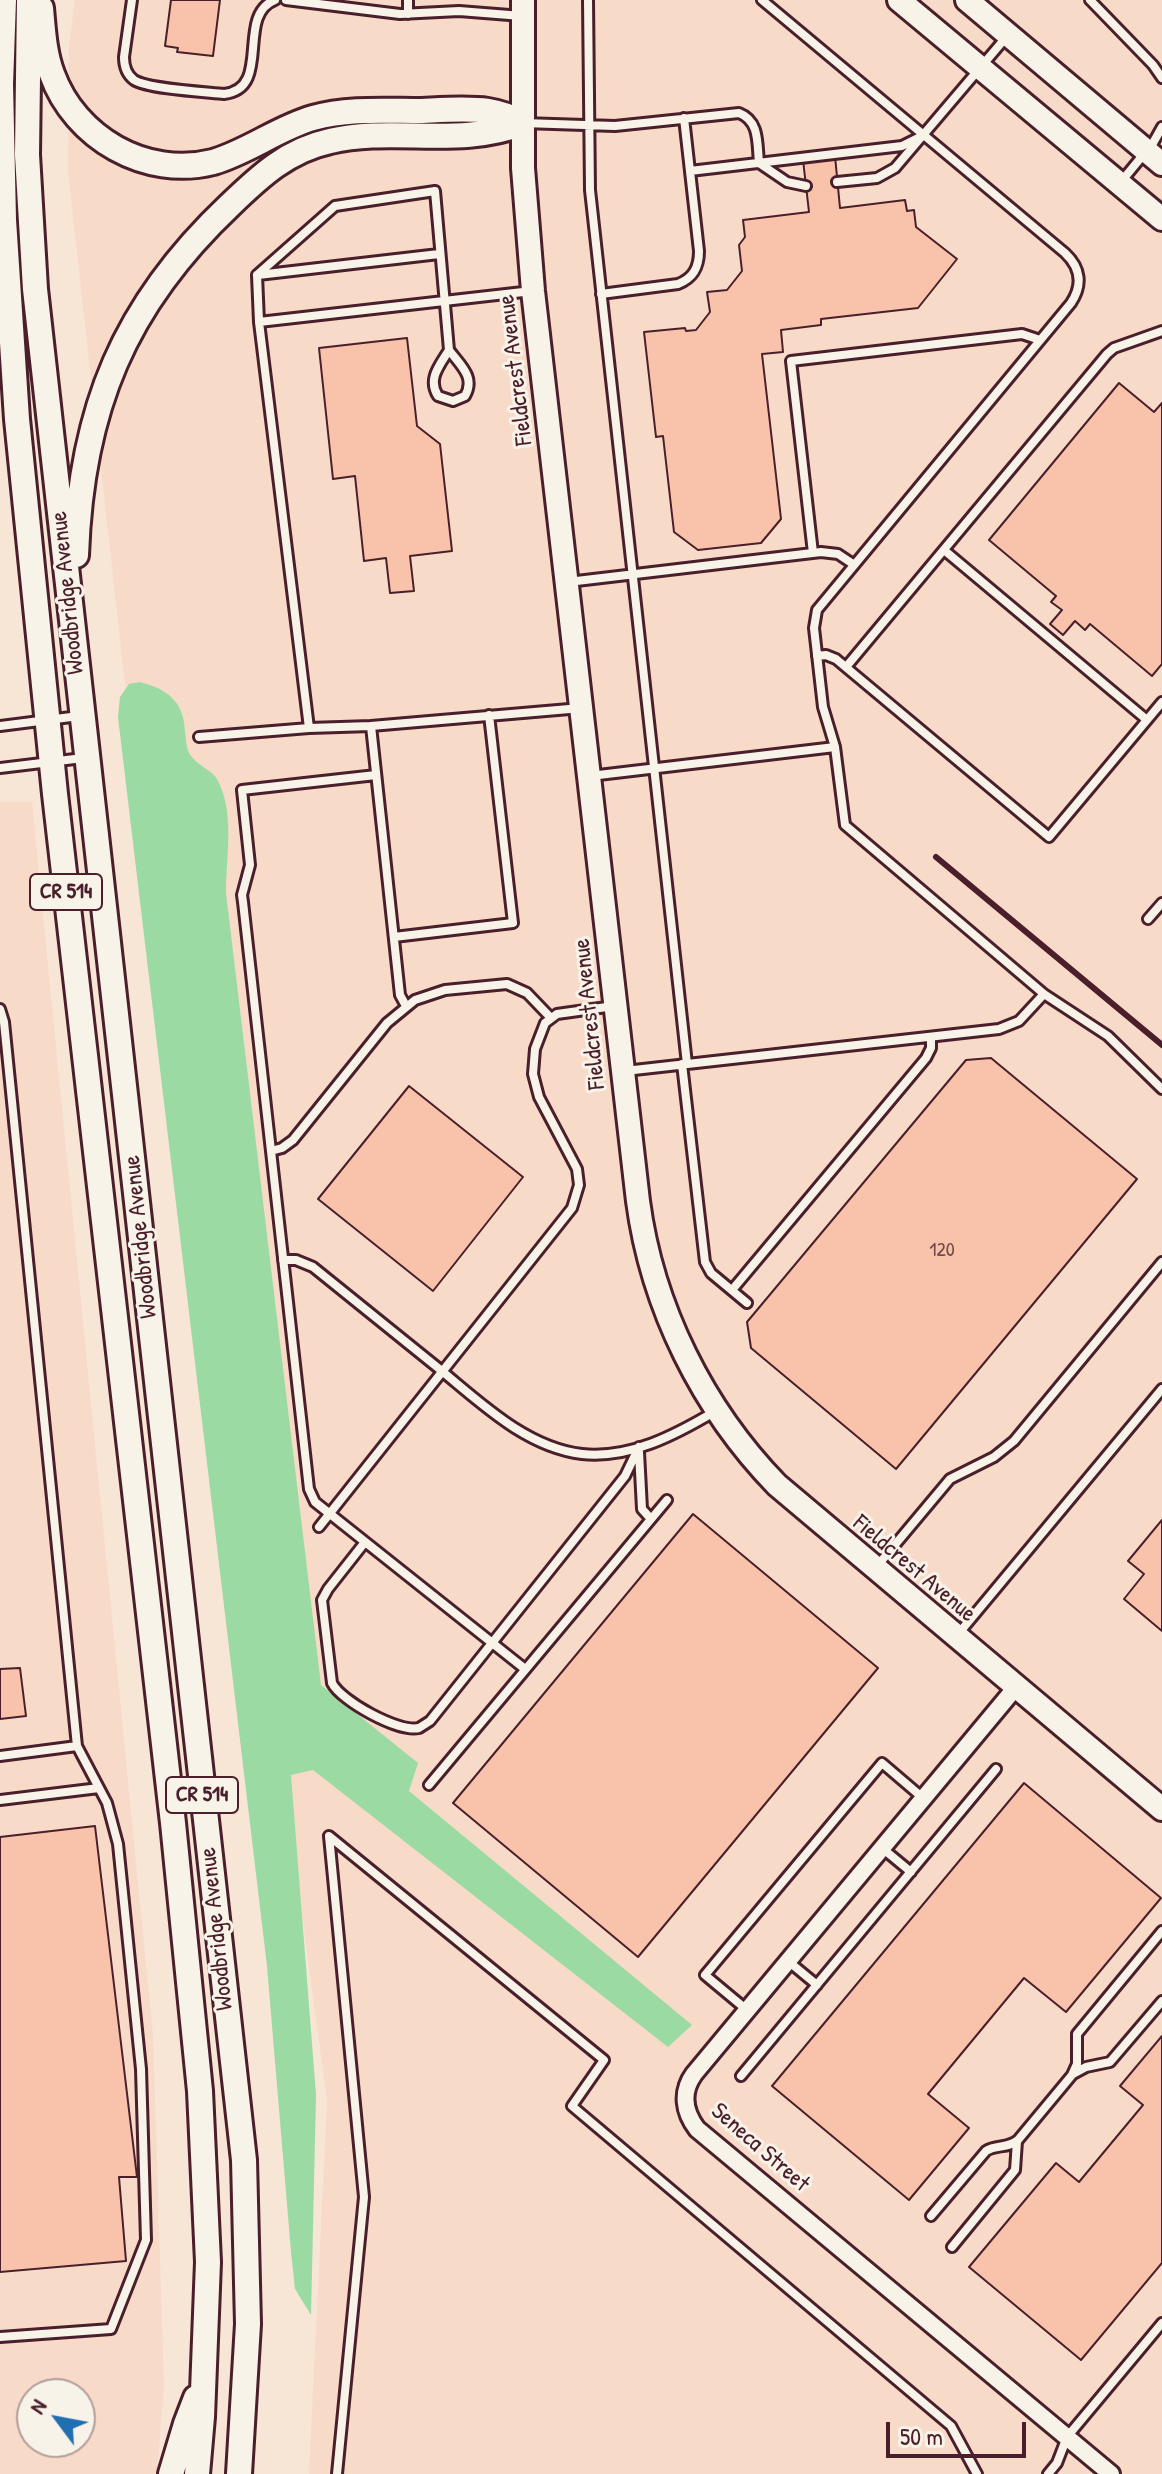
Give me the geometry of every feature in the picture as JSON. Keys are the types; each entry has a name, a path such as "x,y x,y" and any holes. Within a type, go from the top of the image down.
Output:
{"main road":[{"name":"Woodbridge Avenue","path":"4,0 1,153 7,298 17,419 200,2091 208,2262 197,2474"},
{"name":"Woodbridge Avenue","path":"29,0 27,155 32,256 244,2160 248,2324 239,2474"},
{"path":"41,0 48,61 65,101 100,139 146,161 187,166 214,162 298,123 343,112 483,110 500,113 522,123"},
{"path":"77,674 76,541 88,443 122,346 151,295 176,261 205,228 267,169 304,149 348,137 488,134 522,123"},
{"path":"0,300 17,419"},
{"path":"171,2474 186,2424 204,2381"}],"street":[{"path":"899,0 1162,219"},
{"path":"967,0 1154,157"},
{"name":"Fieldcrest Avenue","path":"523,8 523,168 533,291 639,1214 647,1251 680,1344 743,1447 777,1485 1162,1809"},
{"name":"Seneca Street","path":"1016,1687 690,2080 685,2102 692,2122 1111,2474"}],"lane":[{"path":"132,0 124,57 124,66 130,77 146,84 224,94 236,91 248,80 258,16 265,5 275,0"},
{"path":"286,0 408,14 523,8"},
{"path":"408,0 408,14"},
{"path":"588,0 590,190 704,1255 711,1273 747,1303"},
{"path":"762,0 1075,264 1079,282 1075,297 817,610 814,622 823,707 835,747 842,811 849,830 1044,994 1097,1027 1162,1089"},
{"path":"1090,0 1162,78"},
{"path":"837,182 883,176 901,163 1009,35"},
{"path":"522,123 625,126 736,112 748,117 755,128 759,163 787,182 806,186"},
{"path":"601,294 678,284 693,274 699,257 684,118"},
{"path":"1119,184 1154,157 1162,127"},
{"path":"690,171 902,146 924,135"},
{"path":"257,275 335,206 435,191 449,350 467,373 470,382 465,396 450,401 438,396 433,384 435,374 449,350"},
{"path":"257,275 439,254"},
{"path":"257,275 259,322 309,728"},
{"path":"259,322 533,291"},
{"path":"846,667 1107,354 1114,348 1162,331"},
{"path":"813,553 791,361 1022,334 1040,340"},
{"path":"944,550 1147,720"},
{"path":"568,582 813,553 833,553 853,564"},
{"path":"817,656 831,657 846,667 1049,837 1162,702"},
{"path":"199,737 582,708"},
{"path":"394,937 513,923 489,715"},
{"path":"0,726 82,716"},
{"path":"371,726 400,995 406,1006"},
{"path":"590,776 835,747"},
{"path":"0,768 86,757"},
{"path":"376,775 242,790 250,865 242,895 310,1494 365,1542 525,1669"},
{"path":"1148,919 1162,903"},
{"path":"271,1151 293,1140 387,1023 406,1006 438,992 500,984 520,989 551,1018"},
{"path":"623,1071 1006,1028 1019,1021 1044,994"},
{"path":"319,1527 576,1201 579,1185 577,1169 543,1108 533,1074 537,1039 551,1018 563,1012 615,1006"},
{"path":"0,1009 4,1022 77,1746 107,1803 118,1844 141,2069 146,2240 111,2329 0,2337"},
{"path":"732,1290 926,1058 931,1048 931,1037"},
{"path":"283,1260 296,1260 313,1267 509,1424 551,1446 594,1454 639,1447 682,1430 718,1410"},
{"path":"874,1569 950,1479 1007,1448 1162,1262"},
{"path":"956,1637 1162,1389"},
{"path":"639,1447 642,1509 651,1519"},
{"path":"365,1542 322,1600 330,1676 339,1694 399,1727 419,1728 430,1721 625,1476 639,1447"},
{"path":"429,1785 667,1500"},
{"path":"0,1756 77,1746"},
{"path":"747,2010 705,1975 803,1857 882,1763 924,1798"},
{"path":"741,2076 996,1769"},
{"path":"0,1800 99,1788"},
{"path":"337,2474 364,2197 329,1836 604,2060 572,2106 951,2426 977,2474"},
{"path":"882,1848 911,1872"},
{"path":"931,2216 986,2151 1018,2140 1072,2075 1077,2064 1077,2034 1162,1931"},
{"path":"788,1961 817,1985"},
{"path":"1072,2075 1086,2067 1110,2062 1162,2001"},
{"path":"952,2247 1013,2174 1018,2140"},
{"path":"1048,2474 1057,2463 1067,2437 1162,2323"}],"shaded area":[{"path":"75,0 1162,0 1162,2474 309,2474 327,2101 286,1796 249,1799 68,172 69,45"},
{"path":"0,802 32,802 153,2036 164,2386 157,2474 0,2474"}],"green space":[{"path":"140,682 166,693 178,705 189,754 216,777 226,808 226,893 321,1685 418,1763 409,1791 692,2025 668,2047 313,1770 291,1775 316,2095 311,2315 295,2289 267,1966 118,717 120,697 129,684"}],"building":[{"path":"171,0 220,0 213,56 177,52 178,48 165,46"},
{"path":"835,156 840,208 905,200 907,211 914,210 916,227 957,259 918,308 821,319 821,325 781,330 783,352 762,354 781,519 761,543 698,550 674,532 663,436 656,437 644,332 685,328 686,331 696,330 710,312 707,292 727,290 742,271 739,245 745,237 743,220 809,212 803,160"},
{"path":"407,338 417,426 440,444 452,551 410,556 414,591 390,593 386,558 364,561 355,476 333,479 319,348"},
{"path":"1119,383 1154,412 1162,403 1162,664 1152,676 1090,624 1085,630 1075,621 1063,635 1050,624 1062,610 1051,602 1056,596 989,540"},
{"path":"991,1058 1137,1179 896,1469 751,1348 747,1322 966,1060"},
{"path":"409,1086 523,1177 433,1291 318,1199"},
{"path":"693,1514 878,1668 638,1957 453,1803"},
{"path":"1162,1520 1162,1631 1124,1599 1144,1574 1128,1561"},
{"path":"20,1668 26,1716 0,1719 0,1669"},
{"path":"1024,1783 1161,1898 1066,2012 1024,1978 928,2094 969,2128 909,2200 772,2086"},
{"path":"95,1826 137,2177 119,2177 126,2261 0,2272 0,1837"},
{"path":"1162,2036 1162,2263 1081,2360 969,2267 1056,2163 1079,2182 1143,2105 1120,2086"}],"railway":[{"path":"936,857 1162,1045"}]}
